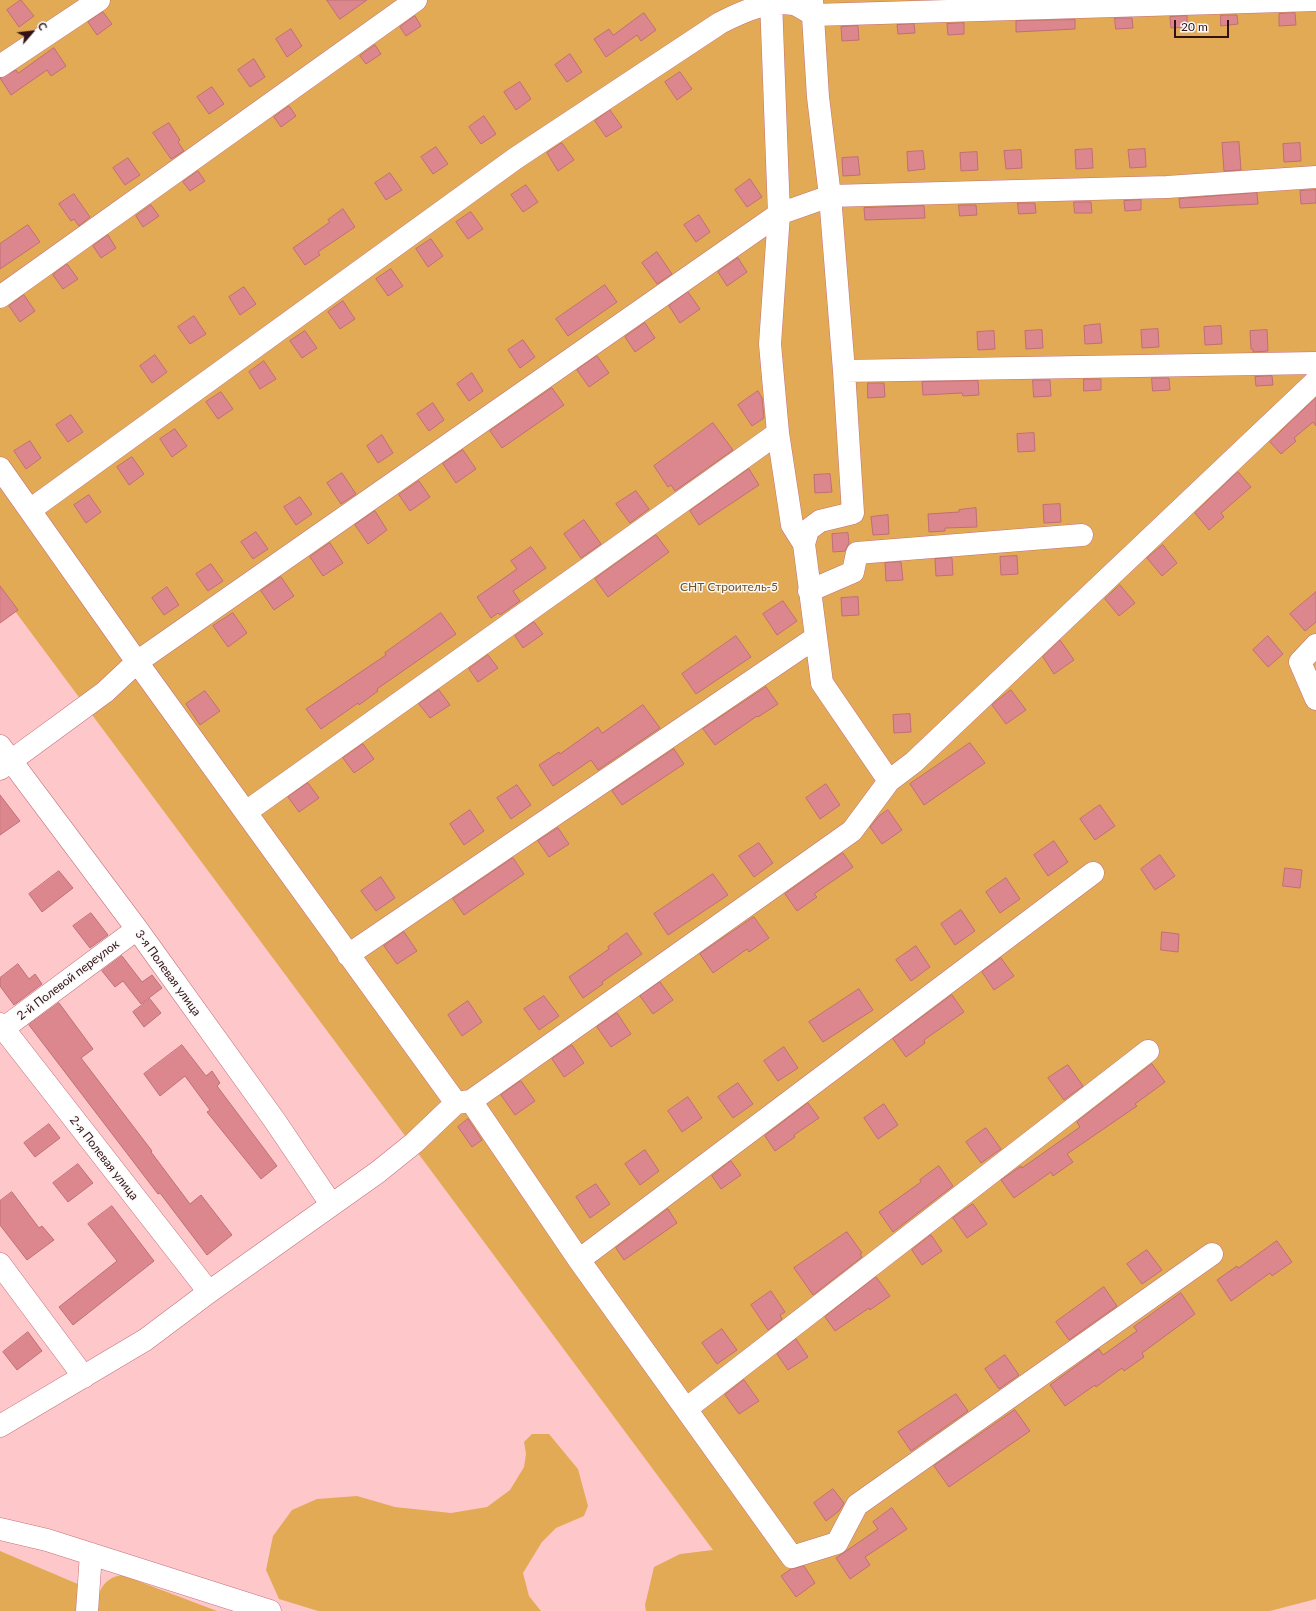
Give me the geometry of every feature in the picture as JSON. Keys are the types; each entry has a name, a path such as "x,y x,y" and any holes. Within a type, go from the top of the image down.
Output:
{"street":[{"path":"0,66 99,0"},
{"path":"0,297 416,0"},
{"path":"771,0 779,214 770,344 778,432 792,525 804,544"},
{"path":"30,510 516,158 720,23 750,8 771,0 812,8 1316,0"},
{"path":"812,8 818,97 830,196 844,372 853,513 820,521 808,530 804,544 822,683 889,781"},
{"path":"4,758 105,692 137,662 779,214 830,196 1167,187 1316,177"},
{"path":"844,372 1316,363"},
{"path":"0,1426 145,1340 331,1204 378,1172 464,1102 852,831 889,781 920,757 1316,381"},
{"path":"246,812 778,432"},
{"path":"0,468 137,662 348,955 464,1102 792,1557 837,1543 857,1505 1212,1254"},
{"path":"809,591 853,572 857,553 1082,535"},
{"path":"348,955 815,638"},
{"path":"1316,645 1300,662 1316,699"},
{"name":"3-я Полевая улица","path":"4,758 137,929 275,1122 331,1204"},
{"path":"579,1260 1093,873"},
{"name":"2-й Полевой переулок","path":"1,1028 137,929"},
{"name":"2-я Полевая улица","path":"1,1028 209,1292"},
{"path":"686,1409 1148,1051"},
{"path":"0,1264 84,1377"},
{"path":"0,1530 47,1540 270,1611"},
{"path":"87,1611 90,1554"}],"green space":[{"name":"СНТ Строитель-5","path":"0,0 1316,0 1316,1599 1270,1611 646,1611 645,1605 654,1567 680,1554 713,1550 0,591"},
{"path":"532,1434 549,1434 578,1469 588,1506 584,1516 556,1528 542,1542 523,1573 529,1596 541,1611 318,1611 279,1599 266,1570 273,1536 292,1510 317,1499 357,1496 395,1507 451,1513 487,1507 510,1490 524,1467 526,1454 524,1442"},
{"path":"0,1551 99,1593 108,1581 114,1577 122,1575 217,1611 0,1611"}],"building":[{"path":"21,0 34,16 19,27 7,10"},
{"path":"327,0 367,0 340,19"},
{"path":"103,12 112,24 97,35 88,22"},
{"path":"644,13 656,30 641,41 637,35 606,57 594,39 609,29 613,35"},
{"path":"1295,13 1296,25 1279,26 1279,14"},
{"path":"1221,15 1237,15 1238,24 1221,26"},
{"path":"415,16 421,26 406,36 400,27"},
{"path":"1187,16 1187,27 1171,28 1170,17"},
{"path":"1115,18 1132,18 1133,28 1116,29"},
{"path":"1075,20 1075,29 1016,32 1016,21"},
{"path":"964,23 964,34 948,35 947,24"},
{"path":"914,24 915,33 898,34 897,25"},
{"path":"858,26 859,40 842,41 841,27"},
{"path":"291,29 302,46 287,57 276,39"},
{"path":"375,45 381,54 366,64 360,56"},
{"path":"54,48 66,66 51,76 47,70 11,95 0,78 16,70 18,73"},
{"path":"570,54 582,72 567,82 555,65"},
{"path":"254,59 265,77 250,87 238,70"},
{"path":"680,72 692,89 677,100 665,82"},
{"path":"520,82 531,99 516,110 504,92"},
{"path":"212,87 224,104 209,114 197,97"},
{"path":"289,106 296,116 281,127 274,117"},
{"path":"610,110 622,127 606,137 595,121"},
{"path":"484,116 496,134 481,144 469,127"},
{"path":"169,123 180,140 178,142 184,151 171,159 153,133"},
{"path":"1239,142 1241,170 1224,171 1222,143"},
{"path":"562,143 574,160 558,171 547,153"},
{"path":"1300,143 1301,161 1284,162 1283,144"},
{"path":"436,147 448,164 433,174 421,157"},
{"path":"1092,149 1093,168 1076,169 1075,150"},
{"path":"1145,149 1146,167 1130,168 1128,150"},
{"path":"1021,150 1022,168 1006,169 1004,151"},
{"path":"923,151 925,169 908,171 907,152"},
{"path":"977,152 978,170 961,171 960,153"},
{"path":"858,157 860,175 843,176 842,158"},
{"path":"128,158 140,175 125,185 113,168"},
{"path":"198,171 205,181 190,191 183,182"},
{"path":"390,173 402,190 386,200 375,183"},
{"path":"750,179 762,197 747,207 735,190"},
{"path":"526,185 538,202 523,212 511,195"},
{"path":"1316,190 1316,203 1301,204 1300,191"},
{"path":"1257,193 1258,204 1180,208 1179,199"},
{"path":"74,194 90,217 79,226 74,219 71,221 59,204"},
{"path":"1141,200 1141,210 1125,211 1124,201"},
{"path":"1074,202 1091,202 1092,213 1075,213"},
{"path":"1018,203 1035,203 1036,213 1019,214"},
{"path":"151,205 159,216 143,227 136,216"},
{"path":"959,205 976,205 977,215 960,216"},
{"path":"924,206 925,218 865,220 864,208"},
{"path":"343,209 355,227 318,252 320,255 305,265 293,248 330,222 328,220"},
{"path":"471,212 483,229 468,239 456,222"},
{"path":"699,215 710,232 696,242 684,225"},
{"path":"28,225 40,242 0,269 0,244"},
{"path":"108,235 116,248 101,258 93,246"},
{"path":"431,239 443,256 428,267 416,249"},
{"path":"657,252 672,274 657,284 642,263"},
{"path":"738,258 747,272 727,286 718,272"},
{"path":"67,264 78,279 63,289 53,275"},
{"path":"391,269 403,286 388,296 376,279"},
{"path":"605,285 617,302 568,336 556,319"},
{"path":"244,287 256,304 240,315 229,297"},
{"path":"688,292 700,309 680,323 669,306"},
{"path":"24,295 35,311 20,322 9,306"},
{"path":"343,301 355,319 340,329 328,312"},
{"path":"194,316 206,334 190,344 178,327"},
{"path":"645,323 655,338 635,352 625,337"},
{"path":"1100,324 1102,343 1085,344 1084,326"},
{"path":"1221,326 1222,344 1205,345 1204,327"},
{"path":"1158,329 1159,347 1142,348 1141,330"},
{"path":"1042,330 1043,348 1026,349 1025,331"},
{"path":"1267,330 1268,351 1253,352 1253,349 1251,349 1250,331"},
{"path":"305,331 317,348 302,358 290,341"},
{"path":"994,331 995,349 978,350 977,332"},
{"path":"523,340 535,357 520,368 508,350"},
{"path":"155,355 167,372 152,383 140,366"},
{"path":"597,356 609,373 589,387 577,370"},
{"path":"264,361 276,379 260,389 249,372"},
{"path":"472,373 483,391 469,401 457,384"},
{"path":"1272,376 1273,385 1256,386 1255,377"},
{"path":"1152,378 1169,378 1170,390 1153,391"},
{"path":"1084,379 1101,379 1101,390 1084,391"},
{"path":"1033,380 1050,380 1051,396 1034,397"},
{"path":"978,381 979,395 963,396 962,393 923,395 922,382"},
{"path":"868,383 884,383 885,397 868,398"},
{"path":"552,388 564,405 502,448 490,431"},
{"path":"758,391 762,398 764,418 752,426 738,405"},
{"path":"221,392 233,409 218,419 206,402"},
{"path":"1316,398 1316,426 1313,422 1294,438 1296,441 1281,454 1270,442"},
{"path":"433,403 444,420 429,431 417,414"},
{"path":"71,415 83,432 68,442 56,425"},
{"path":"713,423 733,450 675,491 671,485 668,487 654,466"},
{"path":"175,429 187,446 172,457 160,439"},
{"path":"1034,433 1035,451 1018,452 1017,434"},
{"path":"382,435 393,453 378,463 367,446"},
{"path":"30,441 41,458 26,469 14,451"},
{"path":"463,450 476,469 456,483 443,464"},
{"path":"132,457 144,474 129,485 117,467"},
{"path":"749,469 759,485 699,525 690,511"},
{"path":"1238,472 1251,487 1221,513 1224,517 1209,530 1195,513"},
{"path":"342,473 356,494 341,504 327,483"},
{"path":"830,474 832,492 815,493 814,475"},
{"path":"419,481 430,497 410,511 399,495"},
{"path":"636,491 649,509 630,523 616,504"},
{"path":"89,495 101,512 86,523 74,505"},
{"path":"300,497 312,514 296,525 284,507"},
{"path":"1060,504 1061,522 1044,523 1043,505"},
{"path":"976,508 977,527 945,528 945,531 929,532 928,514 959,512 959,510"},
{"path":"375,511 387,530 368,544 355,525"},
{"path":"888,515 889,534 873,535 871,517"},
{"path":"584,520 601,544 581,558 564,534"},
{"path":"256,532 268,549 253,559 241,542"},
{"path":"848,533 849,543 845,551 833,552 832,534"},
{"path":"656,535 669,552 608,597 595,579"},
{"path":"330,543 343,563 323,576 310,557"},
{"path":"1163,545 1177,563 1162,576 1147,558"},
{"path":"531,547 546,568 513,591 520,601 500,615 498,613 491,618 477,597 517,569 511,561"},
{"path":"1017,556 1018,574 1001,575 1000,557"},
{"path":"952,558 953,575 936,576 935,559"},
{"path":"901,562 903,580 886,581 885,563"},
{"path":"211,564 223,581 208,591 196,574"},
{"path":"281,577 294,596 274,610 261,591"},
{"path":"1120,585 1135,603 1119,616 1105,599"},
{"path":"0,586 18,610 0,623"},
{"path":"167,587 179,605 164,615 152,598"},
{"path":"1316,592 1316,622 1305,631 1290,614"},
{"path":"858,597 859,615 842,616 841,598"},
{"path":"783,601 797,621 777,635 763,614"},
{"path":"233,613 247,633 228,647 213,626"},
{"path":"441,613 456,634 377,689 378,691 359,705 358,703 321,729 306,709 386,655 385,653"},
{"path":"534,622 543,634 523,648 515,636"},
{"path":"736,636 751,657 696,694 682,674"},
{"path":"1268,636 1283,654 1268,667 1253,650"},
{"path":"1060,640 1074,660 1054,674 1043,657"},
{"path":"488,655 498,668 478,682 469,669"},
{"path":"766,687 778,704 758,717 757,716 715,745 703,729"},
{"path":"439,690 450,705 430,718 419,704"},
{"path":"1011,690 1026,710 1006,724 992,705"},
{"path":"205,691 220,711 200,725 186,704"},
{"path":"643,705 660,728 598,770 591,760 553,786 539,765 559,752 560,754 598,727 602,733"},
{"path":"910,714 911,732 894,733 893,715"},
{"path":"970,743 985,763 924,805 910,784"},
{"path":"363,744 374,759 354,773 343,758"},
{"path":"674,749 684,764 622,805 612,791"},
{"path":"308,783 319,798 299,812 288,797"},
{"path":"826,784 840,805 820,819 806,798"},
{"path":"517,785 531,805 511,819 497,798"},
{"path":"0,795 20,821 0,835"},
{"path":"1100,805 1115,826 1095,840 1080,819"},
{"path":"470,810 484,831 464,845 450,824"},
{"path":"888,810 902,830 882,844 870,827 879,816"},
{"path":"558,828 569,844 549,857 538,841"},
{"path":"1054,841 1068,862 1048,876 1034,855"},
{"path":"759,843 773,863 754,877 739,856"},
{"path":"843,853 853,867 814,894 817,897 797,911 785,894"},
{"path":"1160,855 1175,876 1155,890 1141,869"},
{"path":"513,858 524,874 464,915 453,899"},
{"path":"1285,868 1302,870 1300,888 1283,886"},
{"path":"59,871 73,888 42,912 29,894"},
{"path":"713,874 728,895 668,935 654,914"},
{"path":"381,877 395,898 376,911 361,891"},
{"path":"1006,878 1020,899 1000,913 986,892"},
{"path":"961,910 975,931 955,945 941,924"},
{"path":"91,913 108,935 90,948 73,926"},
{"path":"754,917 769,938 749,952 747,949 713,973 700,954"},
{"path":"404,932 417,951 397,964 384,946"},
{"path":"1162,932 1179,934 1178,952 1161,950"},
{"path":"627,933 642,954 602,982 603,984 583,998 569,977 609,949 608,947"},
{"path":"916,946 930,967 911,981 896,960"},
{"path":"122,956 142,982 152,975 162,988 141,1004 123,981 115,987 102,971"},
{"path":"1001,958 1014,976 994,990 982,972"},
{"path":"18,964 29,979 35,974 42,984 14,1005 0,986 0,978"},
{"path":"660,982 673,1000 653,1014 640,996"},
{"path":"859,989 873,1010 823,1042 809,1022"},
{"path":"952,995 964,1012 924,1040 925,1043 906,1057 893,1039"},
{"path":"544,996 559,1016 539,1030 524,1009"},
{"path":"150,999 161,1013 144,1027 133,1012"},
{"path":"468,1001 482,1022 462,1036 448,1015"},
{"path":"59,1003 93,1049 81,1058 152,1151 151,1152 190,1204 201,1195 232,1235 207,1255 160,1193 158,1194 29,1025"},
{"path":"617,1013 631,1034 611,1047 597,1027"},
{"path":"182,1045 206,1076 212,1071 220,1083 217,1086 277,1166 261,1179 207,1112 210,1110 185,1076 160,1096 144,1074"},
{"path":"572,1045 584,1063 564,1077 552,1059"},
{"path":"784,1047 798,1068 778,1081 764,1061"},
{"path":"1152,1064 1165,1082 1135,1104 1137,1106 1067,1154 1073,1162 1053,1176 1051,1172 1014,1198 1001,1180 1021,1166 1022,1168 1080,1127 1077,1122"},
{"path":"1068,1065 1083,1086 1064,1100 1048,1078"},
{"path":"521,1081 535,1101 515,1115 501,1095"},
{"path":"738,1083 753,1104 733,1118 718,1097"},
{"path":"688,1097 702,1118 682,1132 668,1111"},
{"path":"808,1103 819,1118 794,1135 795,1137 775,1151 765,1136"},
{"path":"884,1104 898,1125 878,1139 864,1118"},
{"path":"468,1119 482,1140 472,1147 458,1127"},
{"path":"49,1124 60,1138 35,1157 24,1143"},
{"path":"986,1128 1001,1149 981,1163 966,1142"},
{"path":"645,1150 659,1171 640,1185 625,1164"},
{"path":"731,1161 741,1175 721,1189 712,1176"},
{"path":"78,1164 93,1183 68,1202 53,1183"},
{"path":"939,1166 953,1186 893,1232 879,1212 921,1182 920,1180"},
{"path":"596,1184 610,1204 590,1218 576,1197"},
{"path":"12,1192 39,1228 42,1226 54,1240 27,1260 0,1225 0,1201"},
{"path":"973,1204 987,1224 967,1238 953,1218"},
{"path":"112,1206 154,1261 73,1325 59,1307 117,1261 88,1224"},
{"path":"668,1209 677,1223 624,1260 616,1248"},
{"path":"847,1232 862,1253 860,1254 862,1257 813,1295 794,1268"},
{"path":"931,1235 942,1251 922,1265 912,1250"},
{"path":"1277,1241 1292,1262 1272,1276 1270,1273 1231,1301 1217,1280 1237,1266 1238,1268"},
{"path":"1147,1250 1162,1270 1142,1284 1127,1264"},
{"path":"876,1277 890,1296 835,1331 825,1317"},
{"path":"1104,1287 1117,1306 1069,1340 1056,1322"},
{"path":"771,1291 785,1312 780,1315 782,1319 768,1330 751,1305"},
{"path":"1181,1293 1195,1314 1142,1353 1144,1357 1124,1371 1122,1368 1096,1387 1095,1385 1065,1406 1050,1385 1099,1349 1103,1355 1137,1331 1134,1327"},
{"path":"722,1329 737,1350 717,1364 702,1343"},
{"path":"28,1332 42,1351 17,1370 3,1352"},
{"path":"796,1339 808,1357 788,1370 777,1354"},
{"path":"1005,1355 1019,1375 999,1389 985,1369"},
{"path":"744,1380 759,1401 739,1414 725,1395"},
{"path":"956,1394 968,1411 911,1451 898,1432"},
{"path":"1015,1410 1030,1431 949,1487 934,1466"},
{"path":"833,1489 844,1503 839,1511 826,1521 814,1503"},
{"path":"892,1508 907,1529 865,1557 870,1565 850,1579 836,1558 878,1529 873,1522"},
{"path":"804,1566 815,1583 796,1597 781,1576 791,1569"}]}
